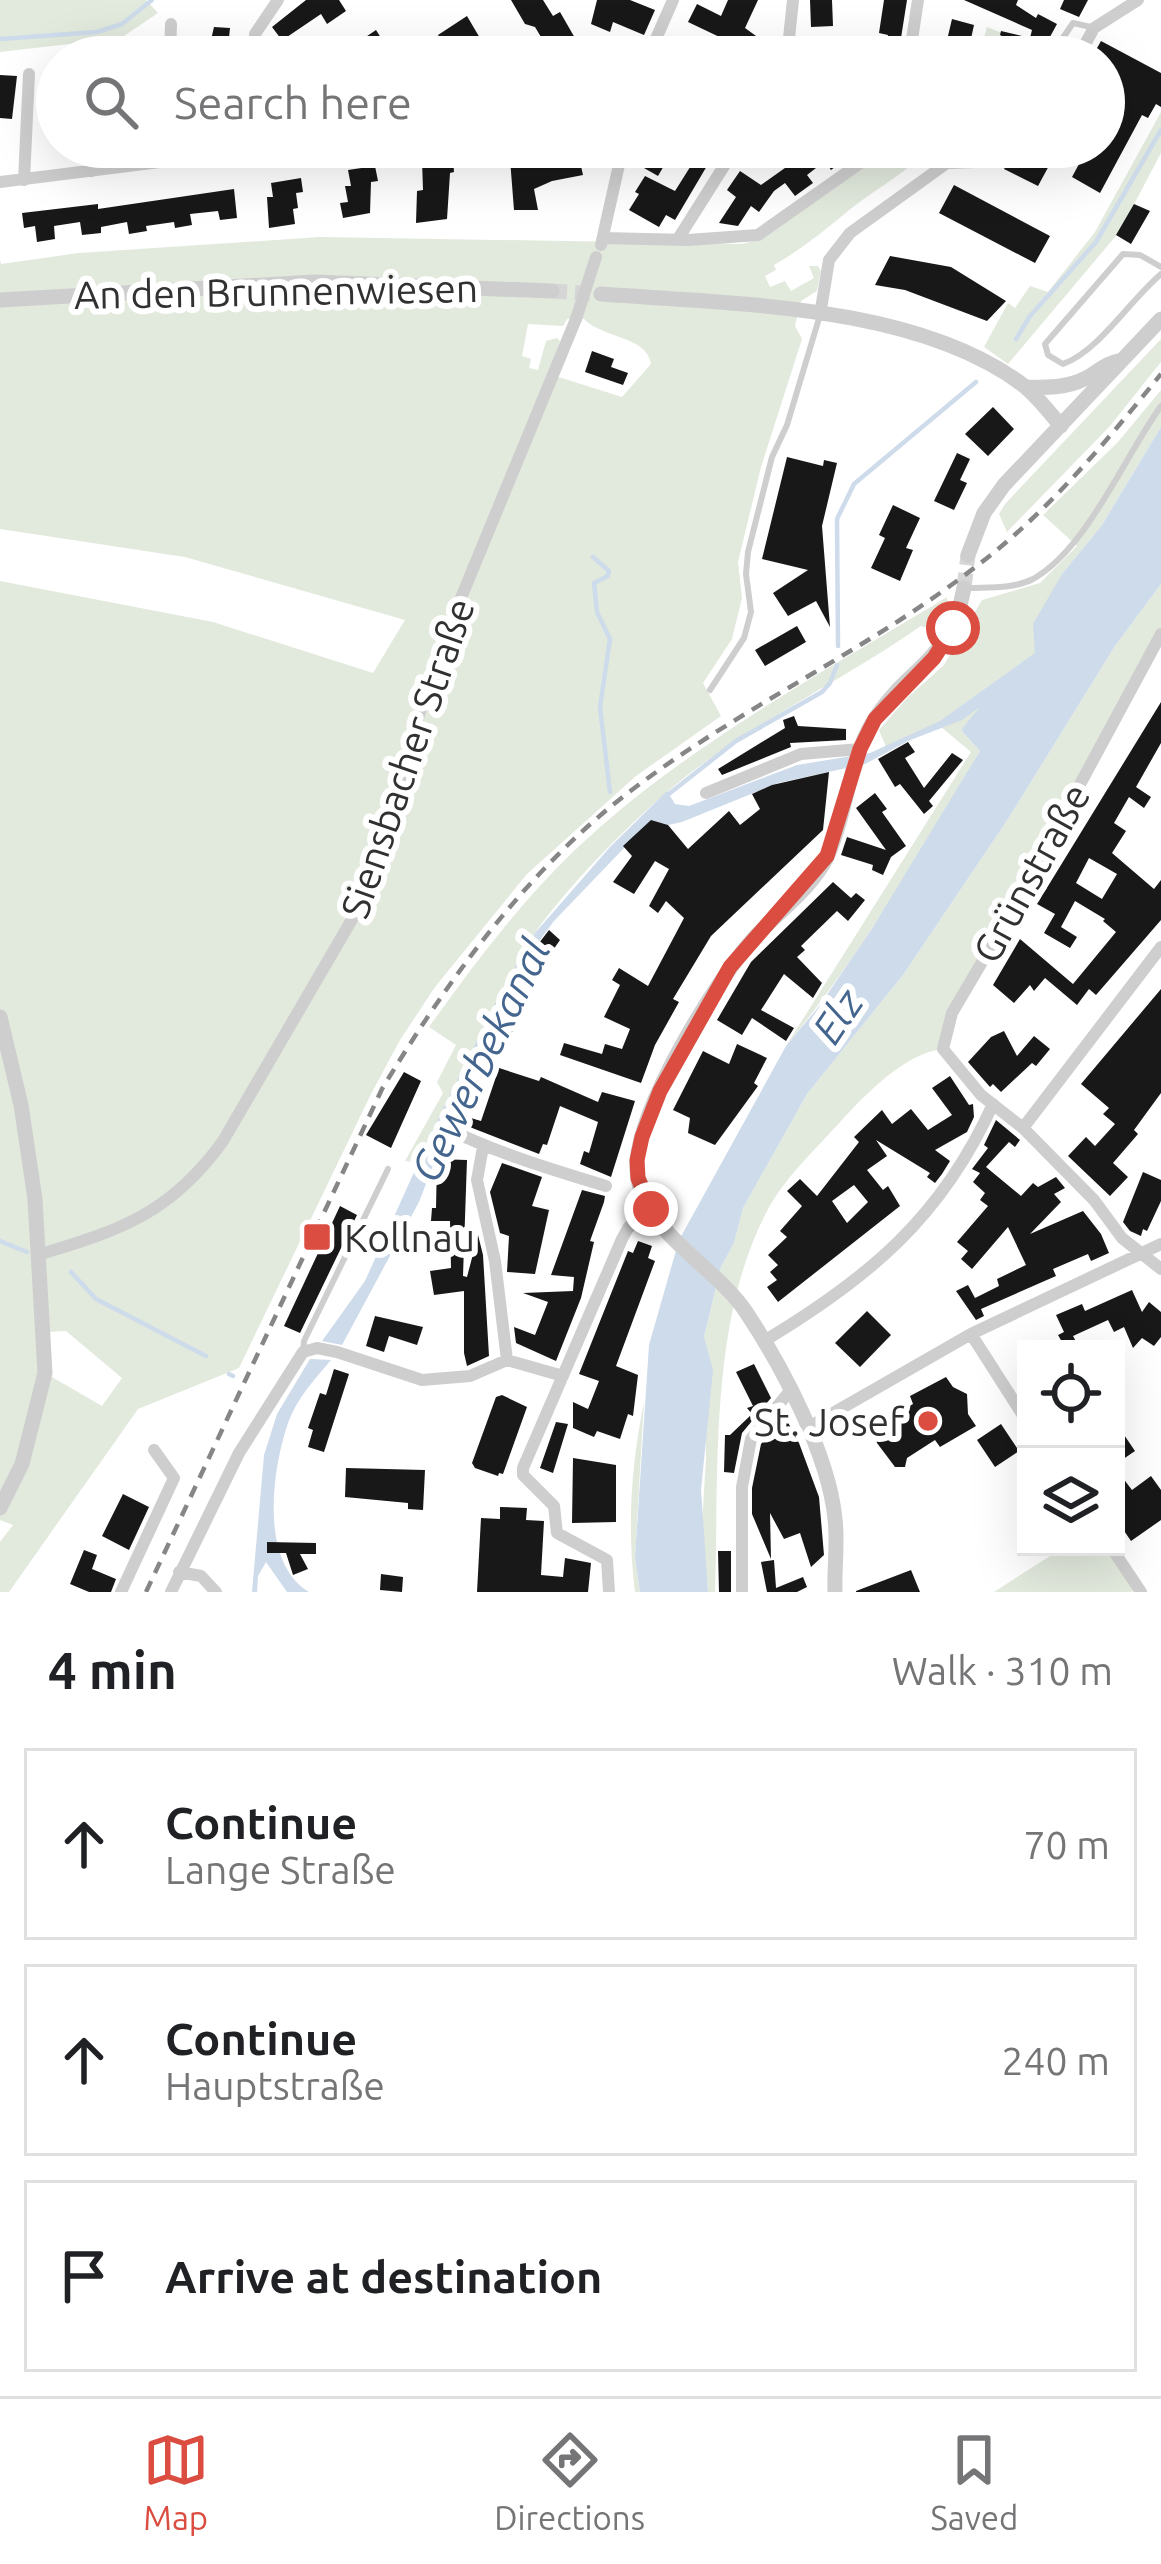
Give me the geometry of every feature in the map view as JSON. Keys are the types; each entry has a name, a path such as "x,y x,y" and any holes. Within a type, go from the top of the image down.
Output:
{"street":[{"path":"255,36 278,0"},
{"path":"657,36 673,0"},
{"path":"789,36 793,0"},
{"path":"913,36 918,0"},
{"path":"1090,36 1094,28 1138,0"},
{"path":"171,24 171,36"},
{"path":"24,180 29,74"},
{"path":"0,182 106,168"},
{"name":"Siensbacher Straße","path":"41,1254 106,1235 172,1200 200,1174 352,923 379,861 392,796 434,661 576,319 603,238 618,168"},
{"path":"679,239 723,168"},
{"path":"603,238 758,235 853,168"},
{"path":"820,315 829,260 850,233 940,168"},
{"name":"An den Brunnenwiesen","path":"0,300 314,282 552,290"},
{"path":"601,294 820,315 920,336 962,351 1026,387 1061,426"},
{"path":"968,555 991,502 1161,319"},
{"path":"1026,387 1069,385 1121,361"},
{"path":"835,1592 835,1516 827,1477 807,1428 743,1307 651,1209 638,1178 637,1160 660,1091 730,967 827,856 860,749 883,709 943,646 960,610 964,588"},
{"name":"Grünstraße","path":"1161,634 945,1030 943,1048 952,1064 1094,1200 1122,1238 1161,1269"},
{"path":"706,793 801,754 860,749"},
{"path":"1023,1128 1161,947"},
{"path":"0,1017 21,1105 41,1254 45,1373 22,1464 0,1508"},
{"path":"764,1341 897,1248 943,1195 992,1104"},
{"path":"448,1129 483,1147 606,1186"},
{"path":"483,1147 477,1180 495,1261 508,1360"},
{"path":"609,1592 607,1560 557,1533 554,1506 523,1475 622,1239 651,1209"},
{"path":"807,1428 971,1334 1161,1244"},
{"path":"971,1334 1017,1406"},
{"path":"171,1592 238,1453 310,1350 337,1352 422,1380 470,1376 508,1360 563,1376"},
{"path":"742,1592 742,1487 751,1439 789,1392"},
{"path":"121,1592 174,1478 154,1450"},
{"path":"1117,1556 1141,1592"},
{"path":"179,1572 201,1576 216,1592"}],"lane":[{"path":"1064,36 1073,22 1094,28"},
{"path":"1123,254 1140,255 1161,271 1085,352 1063,364 1048,355 1045,344 1123,254"},
{"path":"710,690 744,638 751,612 748,552 772,458 787,425 820,315"},
{"path":"964,588 1004,587 1031,580 1052,564 1073,543 1161,406"},
{"path":"310,1350 304,1342 388,1169"}],"shaded area":[{"path":"0,0 146,0 158,13 124,36 36,36 36,48 0,52"},
{"path":"987,27 1007,36 985,36"},
{"path":"1161,112 1161,153 1120,231 1008,364 984,347 1008,303 1015,308 1030,286 1048,292 1095,232"},
{"path":"861,168 906,168 765,276 770,287 785,281 791,291 814,278 809,266 821,271 817,291 801,301 795,326 802,339 761,467 738,562 742,598 732,639 703,683 721,716 636,776 527,874 435,987 400,1040 239,1368 138,1409 9,1592 0,1592 0,1542 13,1525 0,1520 0,581 213,622 373,673 405,620 185,557 0,529 0,260 1,264 79,253 320,237 742,244 761,239","holes":["567,319 584,319 633,342 648,355 651,364 622,397 549,374 557,338 546,341 538,370 529,368 531,359 522,356 528,324 563,326","66,1331 122,1378 102,1406 45,1373 44,1332"]},
{"path":"1161,339 1161,362 1110,426 1007,532 999,514 1005,504"},
{"path":"1161,390 1161,427 1102,525 1062,574 1041,656 961,730 980,751 865,940 786,1046 971,752 940,726 886,747 879,730 944,665 982,600 1040,583 1077,546 1043,515 1118,442"},
{"path":"1161,584 1161,634 952,1013 943,1049 915,1058 875,1087 800,1165 766,1213 748,1256 726,1349 715,1592 708,1592 702,1526 704,1337 721,1267 734,1243 743,1208 807,1094 903,975 1008,819 1115,646"},
{"path":"947,597 949,615 941,632 921,626 728,746 667,792 597,859 529,942 420,1163 405,1161 443,1093 437,1082 456,1045 429,1027 545,881 589,837 673,769"},
{"path":"644,1402 635,1557 640,1592 635,1592 632,1497"},
{"path":"1050,1556 1117,1556 1138,1588 1131,1592 994,1592"}],"water":[{"name":"Elz","path":"1161,427 1161,584 1115,646 1008,819 903,975 807,1094 743,1208 734,1243 721,1267 704,1337 713,1370 701,1490 708,1592 640,1592 635,1557 649,1345 679,1240 786,1046 873,927 980,751 961,730 980,707 962,720 865,764 778,783 682,822 668,825 651,820 554,921 526,959 449,1124 419,1202 342,1345 322,1341 365,1281 438,1119 535,933 610,847 667,791 675,804 689,806 797,765 870,753 940,721 1035,653 1033,624 1062,574 1102,525"},
{"path":"310,1359 331,1360 301,1397 288,1423 274,1489 282,1560 309,1592 287,1592 266,1562 258,1576 257,1592 252,1592 264,1455 277,1414"}],"building":[{"path":"306,0 339,0 346,11 327,24 321,14 288,36 279,36 272,27"},
{"path":"511,0 543,0 553,16 560,12 574,36 540,36 535,27 525,24"},
{"path":"597,0 630,0 655,10 644,35 613,22 610,32 591,24"},
{"path":"728,0 758,0 745,28 756,36 717,36 688,22 697,4 721,16"},
{"path":"810,0 832,0 833,26 811,27"},
{"path":"884,0 907,0 901,36 879,33"},
{"path":"964,0 1018,0 1016,5 1036,18 1038,14 1057,24 1050,36 1030,36 1032,30"},
{"path":"1064,0 1088,0 1079,17 1060,9"},
{"path":"467,16 479,36 439,36"},
{"path":"952,19 974,25 972,36 948,36"},
{"path":"214,27 230,28 229,36 212,36"},
{"path":"1125,54 1161,73 1161,107 1156,104 1148,118 1142,115 1125,147"},
{"path":"0,75 17,76 12,119 0,118"},
{"path":"375,168 378,181 371,182 370,213 343,218 340,203 348,202 345,186 351,186 348,170"},
{"path":"422,168 454,168 447,219 416,223 417,191 423,190"},
{"path":"511,168 581,168 583,175 534,189 538,210 514,210"},
{"path":"689,168 706,168 675,220 666,215 659,227 629,210 645,176 675,191"},
{"path":"785,168 816,168 807,175 813,183 795,196 785,183 759,212 751,206 738,226 719,223 736,197 727,190 740,171 761,185"},
{"path":"1005,168 1048,168 1038,186"},
{"path":"1077,168 1113,168 1100,193 1072,177"},
{"path":"301,178 303,192 296,193 298,208 293,209 295,224 269,228 271,183"},
{"path":"954,185 1050,236 1035,263 939,213"},
{"path":"234,189 237,218 220,220 218,211 190,214 192,225 146,226 147,231 129,234 127,222 82,235 80,222 54,226 55,239 37,242 35,226 24,228 22,213 98,204 98,209"},
{"path":"1134,204 1150,211 1131,244 1116,235"},
{"path":"890,256 951,267 1006,301 987,321 905,290 875,285"},
{"path":"592,351 614,359 611,367 628,373 623,385 585,372"},
{"path":"993,407 1014,429 988,456 965,434"},
{"path":"957,453 970,459 960,480 967,483 954,510 934,501"},
{"path":"787,457 823,466 824,460 837,463 822,526 830,627 816,601 788,616 773,593 808,570 762,559"},
{"path":"893,505 920,518 906,548 913,550 900,581 871,568"},
{"path":"797,626 806,642 765,666 755,650"},
{"path":"1161,702 1161,743 1136,787 1151,797 1144,808 1129,797 1114,823 1126,831 1112,853 1154,889 1161,880 1161,920 1096,995 1089,989 1077,1005 1045,978 1034,991 1030,985 1014,1003 993,985 1020,939 1073,984 1116,932 1105,919 1075,901 1061,927 1077,937 1070,948 1044,933 1055,914 1037,904","holes":["1089,858 1117,874 1102,899 1076,883"]},
{"path":"794,716 798,726 846,729 846,740 790,743 791,747 722,775 718,769 785,728 783,720"},
{"path":"908,742 915,752 905,758 924,788 952,753 963,760 924,814 900,784 895,787 878,759"},
{"path":"829,772 823,830 711,936 673,999 679,1002 641,1083 560,1055 564,1043 602,1054 605,1044 622,1049 630,1029 604,1017 620,985 612,980 619,968 648,986 684,918 666,901 658,913 649,906 669,869 655,861 634,894 613,882 632,856 623,846 651,820 668,825 688,849 729,811 740,825 760,809 752,794"},
{"path":"875,793 906,846 891,857 883,875 872,870 873,865 841,855 847,837 886,850 856,808"},
{"path":"833,882 851,898 856,893 865,900 848,921 837,911 801,946 805,950 797,957 822,983 813,998 784,974 761,1010 794,1028 786,1041 752,1018 742,1035 717,1020 751,962"},
{"path":"549,930 560,940 549,956 536,947"},
{"path":"1161,989 1161,1093 1134,1130 1138,1134 1113,1163 1128,1177 1110,1196 1068,1156 1086,1137 1095,1146 1115,1124 1103,1114 1109,1108 1081,1084"},
{"path":"506,1007 519,1012 509,1046 503,1047 492,1043"},
{"path":"1004,1031 1017,1056 1034,1036 1050,1049 1001,1092 993,1084 990,1087 968,1062 991,1037"},
{"path":"737,1044 767,1058 754,1083 758,1086 715,1145 688,1133 690,1118 673,1110 703,1051 729,1064"},
{"path":"499,1068 539,1081 541,1077 598,1102 602,1092 635,1101 611,1177 580,1164 584,1151 589,1153 598,1122 560,1106 547,1145 543,1144 539,1154 462,1124 464,1116 481,1121"},
{"path":"404,1072 421,1081 391,1148 366,1135"},
{"path":"950,1076 969,1105 973,1104 974,1117 967,1132 935,1150 950,1161 942,1174 935,1183 927,1177 930,1173 876,1140 887,1156 867,1170 883,1190 888,1186 900,1206 778,1302 767,1287 777,1280 770,1272 778,1265 768,1255 787,1237 780,1231 802,1206 787,1191 800,1179 817,1196 859,1142 854,1137 882,1110 892,1124 911,1109 928,1130 952,1115 932,1088","holes":["854,1185 868,1202 847,1223 832,1201"]},
{"path":"996,1120 1020,1140 1015,1147 1009,1142 986,1167 1021,1196 1033,1183 1038,1187 1056,1177 1065,1188 1054,1194 1061,1202 1030,1234 1083,1211 1109,1253 1091,1261 1088,1254 1053,1269 1056,1276 981,1309 984,1316 976,1320 956,1291 968,1285 975,1298 999,1286 997,1279 1026,1265 1008,1227 972,1269 961,1259 968,1251 957,1242 988,1206 980,1200 985,1193 973,1182 980,1173 972,1169 988,1148 984,1145"},
{"path":"437,1159 467,1160 463,1276 467,1277 478,1235 483,1255 489,1356 467,1366 464,1291 434,1295 430,1271 451,1268 450,1221 431,1221 432,1208 436,1208"},
{"path":"502,1163 542,1177 532,1206 549,1210 535,1274 507,1272 509,1236 500,1233 490,1192"},
{"path":"1143,1172 1161,1180 1161,1201 1141,1236 1123,1222"},
{"path":"582,1190 605,1196 590,1241 594,1242 581,1298 556,1361 516,1343 514,1327 535,1335 548,1302 523,1293 573,1291 574,1277 551,1275"},
{"path":"340,1206 357,1215 300,1333 284,1326"},
{"path":"638,1241 652,1246 648,1258 655,1261 616,1366 638,1375 633,1416 628,1414 620,1439 597,1431 594,1437 573,1428 573,1402 588,1409 599,1381 579,1374 628,1251 633,1253"},
{"path":"1132,1290 1142,1312 1149,1302 1161,1312 1161,1337 1154,1346 1142,1338 1133,1348 1124,1327 1114,1332 1108,1320 1073,1336 1075,1340 1061,1340 1058,1335 1064,1332 1056,1315 1082,1304 1085,1311"},
{"path":"867,1311 891,1335 860,1367 835,1343"},
{"path":"375,1316 423,1327 417,1345 389,1336 384,1352 366,1346"},
{"path":"754,1364 771,1398 742,1433 734,1473 724,1472 725,1435 752,1414 747,1408 753,1406 736,1372"},
{"path":"334,1369 349,1374 324,1452 308,1447 313,1430 308,1428"},
{"name":"St. Josef","path":"946,1377 967,1394 968,1414 976,1426 940,1447 935,1440 907,1458 905,1467 895,1467 877,1443 873,1431 877,1418 884,1421 913,1404 910,1396"},
{"path":"502,1395 527,1407 503,1474 498,1476 472,1463 496,1397"},
{"path":"784,1415 819,1497 824,1555 811,1567 800,1533 784,1539 770,1513 771,1559 752,1514 761,1444"},
{"path":"556,1422 568,1424 553,1473 540,1468"},
{"path":"1001,1424 1017,1452 995,1467 977,1440"},
{"path":"1125,1436 1135,1451 1125,1458"},
{"path":"573,1458 616,1465 616,1522 572,1523"},
{"path":"346,1468 425,1470 423,1510 408,1509 408,1503 345,1497"},
{"path":"1151,1476 1161,1490 1161,1520 1131,1541 1125,1532 1125,1481 1132,1490"},
{"path":"123,1494 149,1507 129,1550 102,1536"},
{"path":"500,1507 527,1508 526,1520 544,1521 541,1575 563,1577 565,1558 591,1563 588,1592 477,1592 481,1518 500,1519"},
{"path":"267,1542 316,1543 316,1554 300,1554 308,1569 293,1575 286,1553 267,1553"},
{"path":"84,1550 97,1555 92,1569 116,1579 111,1592 89,1592 70,1584"},
{"path":"718,1551 731,1551 731,1592 719,1592"},
{"path":"774,1560 776,1588 803,1577 807,1587 797,1592 767,1592 761,1562"},
{"path":"911,1570 920,1592 856,1592 856,1591"},
{"path":"381,1574 403,1577 402,1592 380,1590"}],"waterway":[{"path":"42,36 97,32 122,24 152,0"},
{"path":"0,39 36,36"},
{"name":"Gewerbekanal","path":"1016,339 1030,316 1096,242 1161,130"},
{"name":"Gewerbekanal","path":"838,646 837,519 854,484 976,382"},
{"path":"593,557 609,571 594,583 597,612 610,639 600,707 610,792"},
{"name":"Gewerbekanal","path":"665,797 736,741 822,692 837,665"},
{"path":"0,1241 27,1252"},
{"path":"71,1272 96,1299 206,1356"},
{"path":"229,1374 233,1376"}],"tunnel":[{"path":"552,291 597,294"},
{"path":"964,588 968,555"}],"railway":[{"path":"146,1592 382,1089 488,934 550,863 619,800 706,738 935,597 1004,544 1075,475 1161,374"}],"place":[{"name":"Kollnau","path":"317,1237"},
{"name":"St. Josef","path":"928,1421"}],"route":[{"path":"651,1209 638,1178 637,1160 660,1091 730,967 827,856 860,749 875,719 934,658 953,628"}]}
